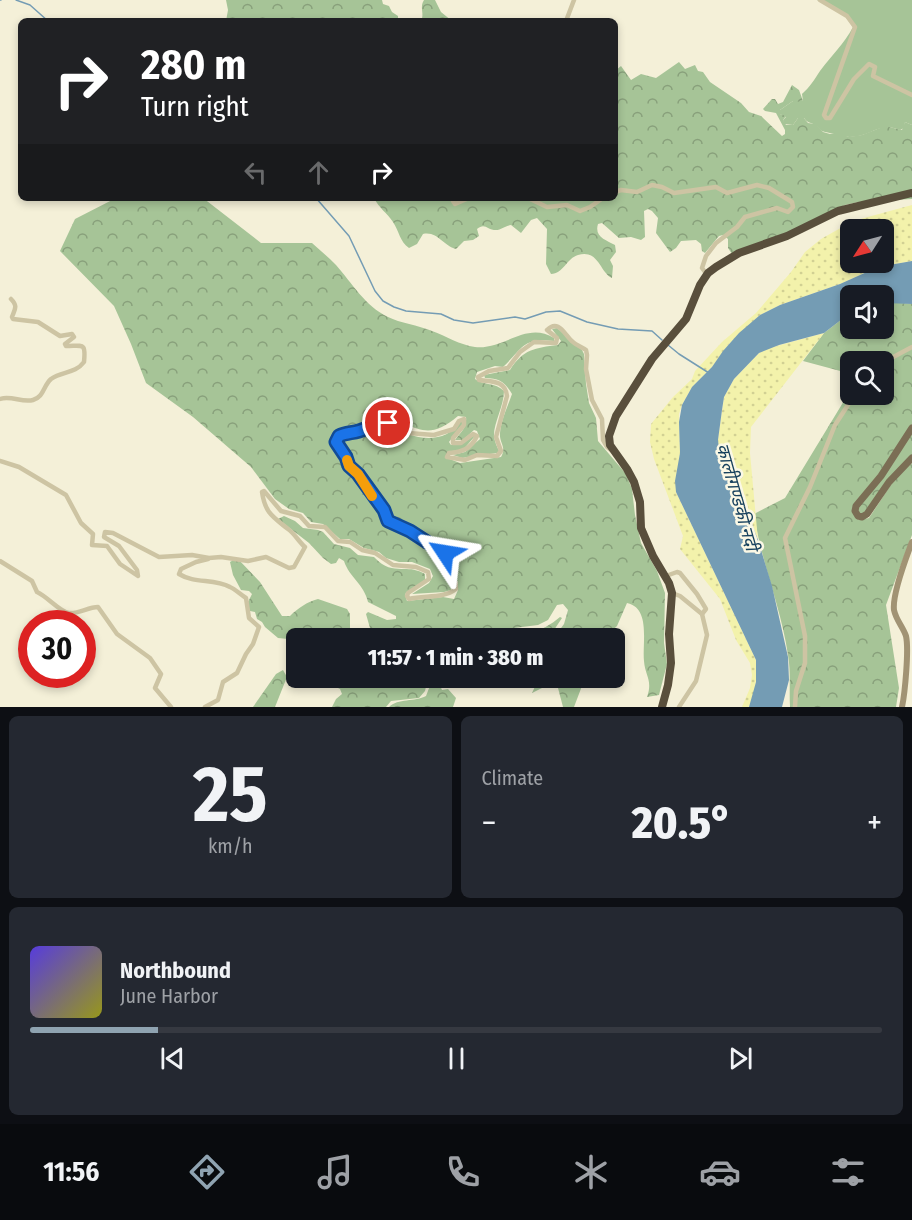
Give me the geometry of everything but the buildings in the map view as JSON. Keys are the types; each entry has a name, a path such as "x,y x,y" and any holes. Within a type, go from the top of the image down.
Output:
{"highway":[{"path":"662,707 671,663 669,634 672,593 666,576 653,556 641,528 640,502 634,482 609,445 613,423 657,352 686,319 695,295 708,273 739,253 787,236 838,211 912,193"}],"main road":[{"path":"912,428 881,476 856,506 855,511 858,516 862,517 867,514 889,482 912,458"},
{"path":"902,707 909,694 909,653 906,636 894,608 898,584 912,542"}],"street":[{"path":"567,18 574,0"},
{"path":"820,0 847,16 855,27 824,115 826,118 830,118 854,79 869,64 875,67 873,76 912,95"},
{"path":"618,191 638,192 652,185 674,193 716,187 727,193 757,185 769,188 792,202 793,207 788,212 777,208 745,218 737,227 720,238 703,262 702,268 708,273"},
{"path":"534,201 547,207 567,205 580,211 599,201"},
{"path":"0,399 30,401 40,397 52,379 75,371 84,362 83,346 80,344 66,346 65,344 74,337 72,334 60,336 38,322 13,320 16,309 11,299"},
{"path":"0,461 19,467 66,495 81,523 91,532 92,545 107,546 120,564 138,576 137,570 119,546 104,537 105,532 113,533 159,557 186,555 248,561 266,557 289,568 295,566 304,547 290,530 271,516 263,496 264,491 281,511 300,516 308,525 325,527 338,541 350,542 362,550 375,553 393,565 416,567 428,572 429,579 408,593 408,598 428,595 442,596 456,589 455,582 443,568 445,557 443,550 388,521 384,510 358,474 349,466 337,439 343,434 361,431 379,423 393,424 414,435 434,435 454,429 459,421 464,419 464,425 453,438 453,443 461,443 473,434 477,436 477,439 463,452 449,453 447,457 465,460 477,455 497,456 501,451 496,437 507,396 506,389 500,383 479,380 478,377 489,370 508,368 520,352 534,342 556,343 557,338 547,330 553,326 561,328 572,342 586,350 586,369 592,400 602,419 604,442 609,449 614,451"},
{"path":"894,357 912,347"},
{"path":"795,707 796,691 805,663 805,636 785,538 810,487 835,425 848,405"},
{"path":"205,707 218,700 223,682 236,674 254,644 259,627 249,618 245,598 232,588 220,583 190,580 179,574 181,569 209,558"},
{"path":"0,561 32,581 37,592 63,611 74,613 98,607 117,634 154,662 161,674 155,688 171,707"},
{"path":"666,576 680,573 703,603 706,609 702,614"},
{"path":"672,593 680,596 702,614 707,635 696,681 679,707"}],"green space":[{"path":"226,0 382,0 383,4 389,6 398,18 227,18"},
{"path":"424,0 435,0 441,12 448,18 422,18"},
{"path":"817,0 912,0 912,125 905,122 904,128 900,130 887,127 850,137 822,131 804,118 798,118 793,125 784,124 783,120 786,117 780,114 780,110 793,101 803,101 802,94 853,27 845,16"},
{"path":"679,62 685,69 695,65 710,82 741,103 749,112 761,116 782,136 785,130 776,113 763,109 772,99 775,99 778,104 783,102 792,85 799,90 803,101 793,101 780,110 780,114 786,116 783,120 786,125 793,125 798,118 803,117 823,132 838,133 849,137 862,135 885,126 902,130 905,122 912,125 912,199 858,202 845,205 793,231 732,254 728,248 728,239 723,235 719,236 705,253 702,251 701,244 696,240 681,241 670,252 656,233 658,218 648,209 644,211 645,237 641,240 631,237 619,238 602,223 598,224 599,235 615,245 616,252 610,260 613,266 612,278 595,258 585,254 574,257 559,271 551,274 546,264 547,229 537,218 531,220 521,233 511,225 496,230 480,227 477,229 479,236 473,240 464,241 456,249 428,234 423,234 417,244 409,248 393,222 376,201 618,201 618,68 621,66 631,80 641,74 656,78"},
{"path":"110,201 207,201 261,243 312,243 336,265 372,307 393,319 475,347 486,347 524,334 544,334 554,338 554,341 530,342 524,345 503,367 495,366 477,372 475,379 497,386 504,391 494,432 499,451 497,453 462,458 453,455 465,452 480,439 477,431 474,430 463,440 455,440 466,424 466,417 458,416 435,430 426,430 389,420 376,420 359,424 333,437 346,469 355,476 390,526 438,549 443,554 441,568 452,585 451,590 412,594 429,583 433,576 430,569 412,562 399,562 386,558 379,552 364,548 349,539 340,539 323,524 311,522 303,513 289,509 275,499 251,467 193,417 146,383 114,306 60,251 75,219"},
{"path":"894,302 912,304 912,424 854,515 859,520 869,518 896,477 912,463 912,535 886,605 899,688 896,707 790,707 785,637 761,550 754,514 785,498 841,405 894,405 894,351 840,351 840,371 803,361 824,333 840,321 840,339 894,339"},
{"path":"557,328 584,354 589,403 596,418 598,441 626,474 632,489 641,543 657,571 665,593 664,643 667,664 659,695 647,697 649,682 644,661 644,627 640,612 635,606 627,603 615,628 561,628 568,610 563,604 557,605 548,620 538,625 514,628 370,628 366,614 368,612 387,620 396,619 396,616 368,602 344,561 339,558 336,563 331,564 278,519 284,516 303,528 323,532 334,544 350,548 358,555 374,557 388,567 411,569 425,574 425,580 405,594 407,601 443,597 454,599 458,590 458,582 445,567 444,549 432,540 392,520 342,444 342,438 389,425 417,437 436,437 445,435 461,421 463,423 449,442 451,445 461,444 475,436 463,450 452,451 447,458 460,463 501,457 503,448 501,428 512,394 507,386 494,379 485,378 484,375 510,370 520,358 530,351 558,345 561,341 552,329"},
{"path":"912,432 912,455 870,509 860,515 857,508"},
{"path":"237,558 260,582 282,616 290,616 296,610 318,599 347,609 350,614 350,628 286,628 286,639 278,638 257,619 255,612 250,611 247,604 252,594 241,590 233,575 230,562"},
{"path":"562,618 555,628 544,628 546,627"},
{"path":"283,670 286,680 275,707 253,707 276,674"},
{"path":"338,688 426,688 419,698 391,701 386,707 332,707 342,694"},
{"path":"429,688 441,688 442,690 448,689 456,698 453,707 389,707 397,702 426,696"},
{"path":"558,688 581,688 574,707 563,707"}],"sand":[{"path":"912,205 912,261 894,264 894,219 860,219"},
{"path":"840,228 840,273 865,273 780,305 760,315 729,344 712,367 692,387 679,414 680,453 676,492 756,660 753,696 749,707 742,707 750,688 752,675 750,663 736,640 720,599 680,549 683,536 654,459 650,442 651,424 673,397 692,379 695,371 722,342 756,313 805,252"},
{"path":"824,333 751,427 750,453 758,540 739,490 719,449 718,440 724,397 734,379 759,353 769,348"}],"water":[{"name":"कालीगण्डकी नदी","path":"912,261 912,304 894,303 894,285 840,285 840,321 824,333 759,353 734,379 724,397 718,440 719,449 739,490 758,540 772,586 788,657 789,680 782,707 749,707 756,682 756,660 676,492 675,481 680,453 679,422 682,405 692,387 712,367 723,351 760,315 780,305 865,273 894,273 894,264"}],"waterway":[{"path":"16,0 30,5 45,18"},
{"path":"319,201 349,236 375,291 383,301 394,307 406,311 441,314 454,320 473,323 515,317 525,319 546,312 560,311 587,322 618,329 652,331 662,340"},
{"path":"668,345 709,373"}],"slow traffic":[{"path":"347,460 372,496"}],"route":[{"path":"388,423 379,423 361,431 343,434 336,442 349,466 358,474 384,510 388,521 439,547 445,553"}]}
